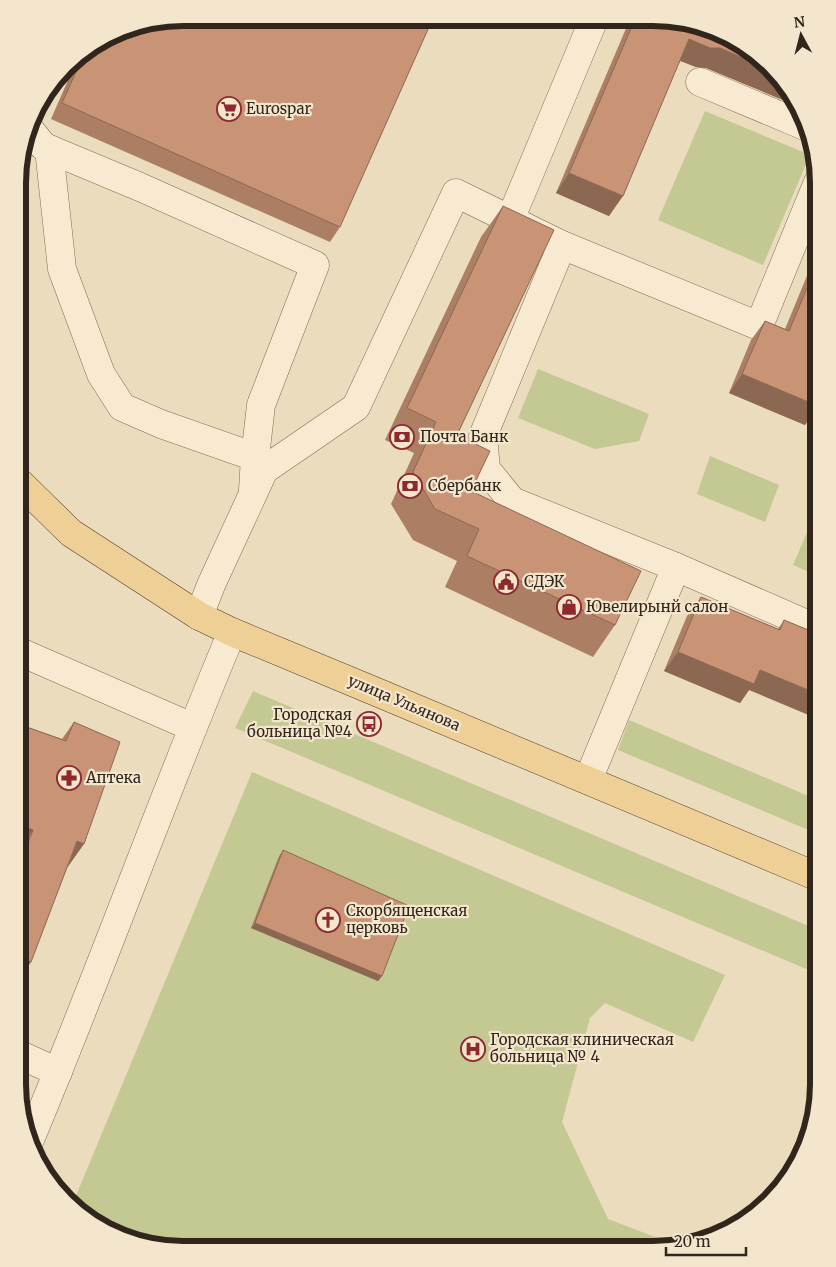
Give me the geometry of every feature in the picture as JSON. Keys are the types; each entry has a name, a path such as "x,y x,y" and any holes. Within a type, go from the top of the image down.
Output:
{"main road":[{"name":"улица Ульянова","path":"26,489 71,533 199,616 232,632 809,873"}],"street":[{"path":"510,220 591,26"},
{"path":"700,82 798,124"},
{"path":"34,135 43,146 49,149 140,187 315,265 261,405 254,457 253,494"},
{"path":"49,149 62,269 101,374 122,407 161,424 254,457"},
{"path":"199,616 211,585 264,470 356,407 456,193 562,244 759,326 810,202"},
{"path":"562,244 483,436 486,469 512,500 676,567 810,625"},
{"path":"588,780 676,567"},
{"path":"34,1131 192,727 232,632"},
{"path":"26,654 192,727"},
{"path":"26,1058 58,1072"}],"green space":[{"path":"705,111 807,154 808,160 763,265 658,220"},
{"path":"538,369 649,414 639,441 595,449 518,418"},
{"path":"710,456 779,485 765,522 697,494"},
{"path":"810,526 810,572 793,565"},
{"path":"253,691 809,926 809,970 235,728"},
{"path":"629,720 809,796 809,830 618,750"},
{"name":"Городская клиническая больница № 4","path":"252,772 725,975 693,1042 605,1003 590,1018 562,1122 608,1219 663,1240 183,1241 142,1235 123,1229 105,1220 75,1198"}],"building":[{"path":"183,26 429,26 340,227 62,103 80,65 105,47 123,38 152,29"},
{"path":"632,26 674,28 694,32 713,38 731,47 751,62 720,48 710,48 689,39 623,196 569,173"},
{"path":"503,206 554,230 457,435 490,451 471,491 641,571 615,625 467,556 479,529 435,509 413,472 436,422 407,408"},
{"path":"810,281 810,403 742,374 765,321 789,331"},
{"path":"701,597 780,630 784,620 810,631 809,690 760,670 754,684 678,652"},
{"path":"74,722 120,742 84,844 77,841 31,962 26,960 26,848 33,830 26,827 26,727 66,741"},
{"name":"Скорбященская церковь","path":"283,850 409,906 382,976 255,923"}],"place":[{"name":"Eurospar","path":"229,109"},
{"name":"Почта Банк","path":"402,437"},
{"name":"Сбербанк","path":"410,486"},
{"name":"СДЭК","path":"506,582"},
{"name":"Ювелирынй салон","path":"569,607"},
{"name":"Городская больница №4","path":"369,724"},
{"name":"Аптека","path":"69,778"},
{"name":"Скорбященская церковь","path":"328,920"},
{"name":"Городская клиническая больница № 4","path":"473,1049"}]}
